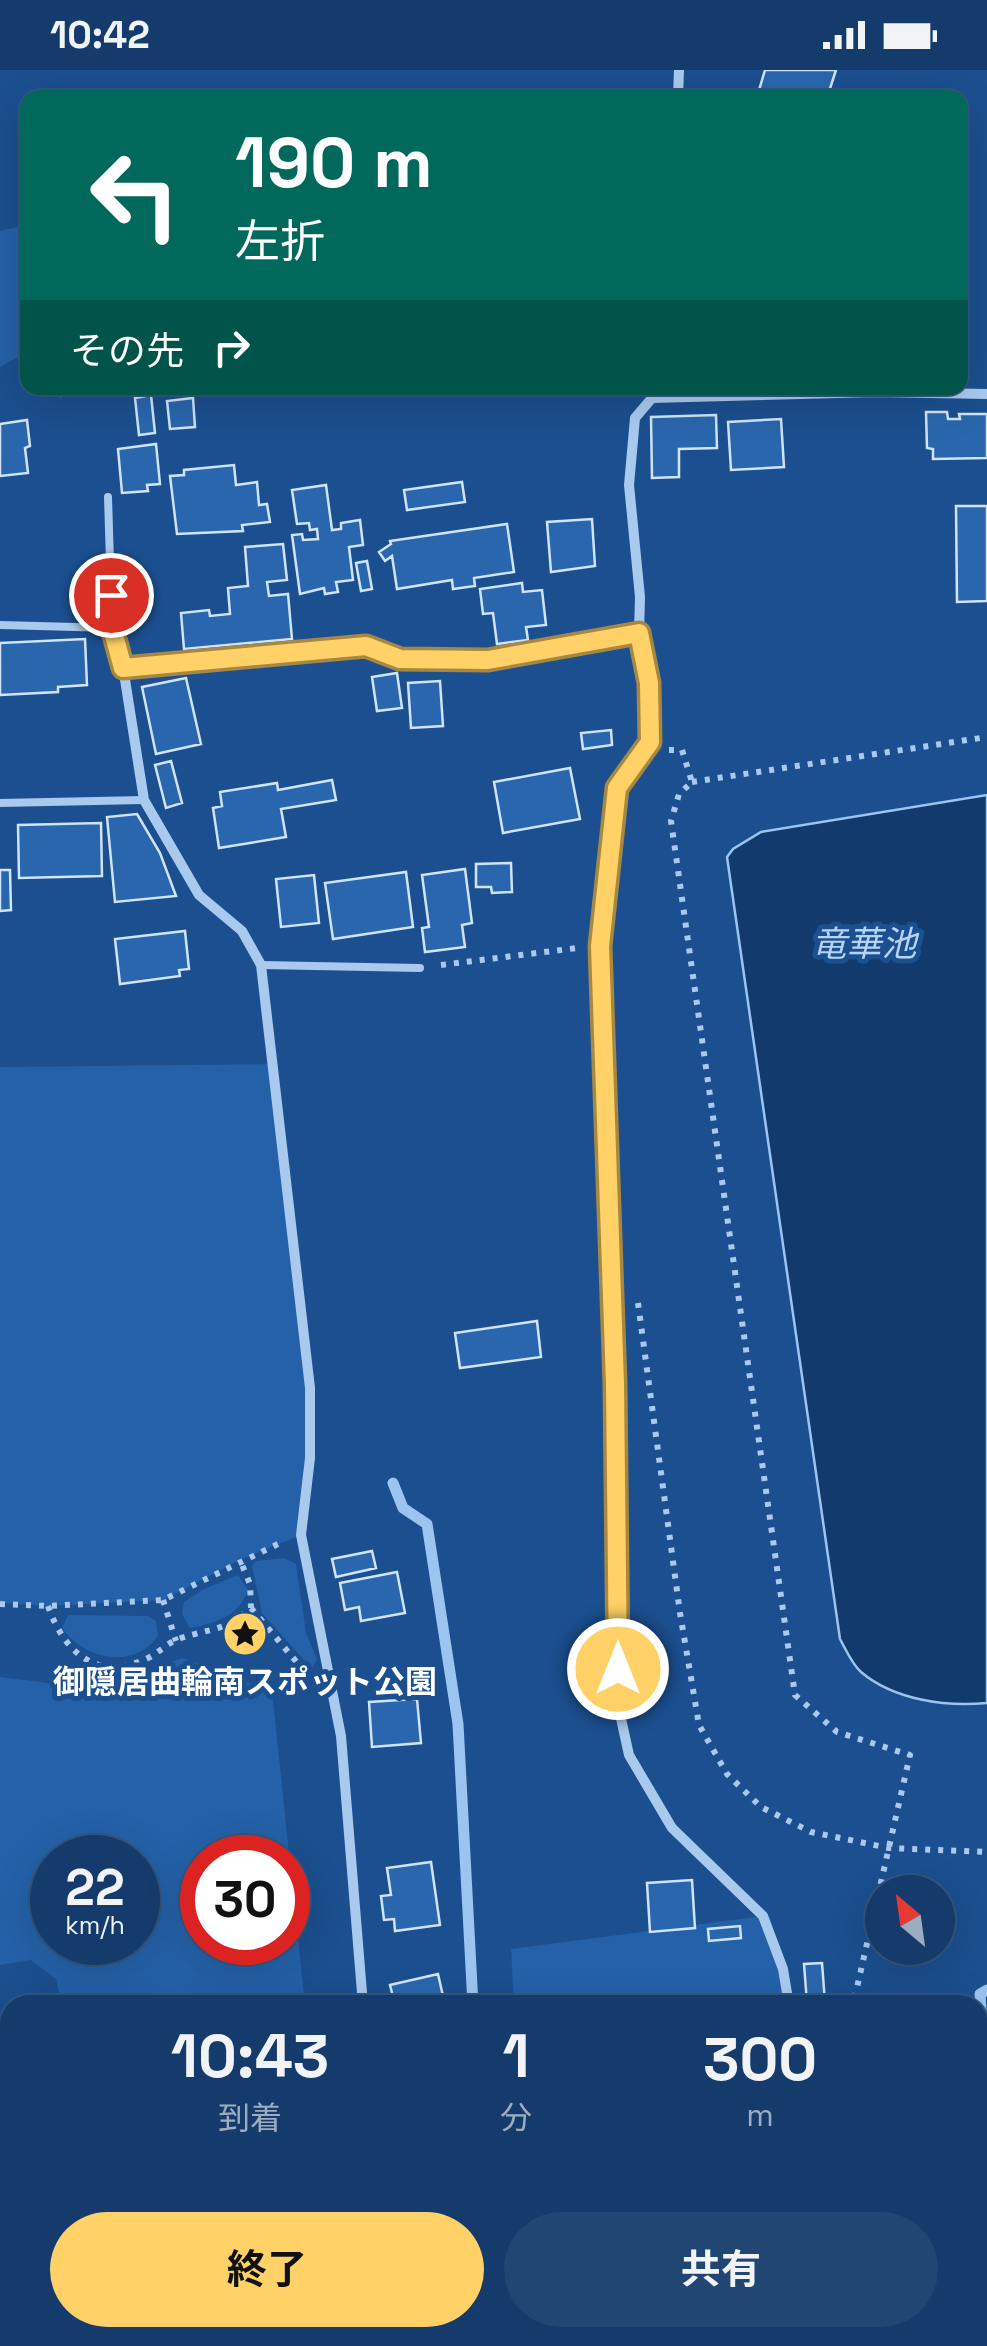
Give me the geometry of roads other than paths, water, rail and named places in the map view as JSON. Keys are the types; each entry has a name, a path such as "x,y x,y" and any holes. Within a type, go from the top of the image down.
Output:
{"street":[{"path":"652,395 635,418 629,485 640,597 639,633 649,683 650,742 617,788 600,946 615,1384 618,1704 629,1755 672,1828 763,1916 783,1968 787,1995"},
{"path":"123,668 144,800 199,895 242,931 262,965 310,1388 310,1458 301,1536 341,1736 362,1995"}],"lane":[{"path":"108,497 112,628 123,668 366,646 400,659 488,660 639,633"},
{"path":"0,626 112,628"},
{"path":"0,803 144,800"},
{"path":"262,965 420,968"}],"water":[{"name":"竜華池","path":"987,795 987,1703 955,1704 921,1700 874,1682 855,1665 840,1639 727,857 761,832"}],"waterway":[{"path":"393,1483 403,1508 427,1524 458,1724 472,1995"},
{"path":"980,1995 987,1990"}],"place":[{"name":"御隠居曲輪南スポット公園","path":"245,1634"}]}
